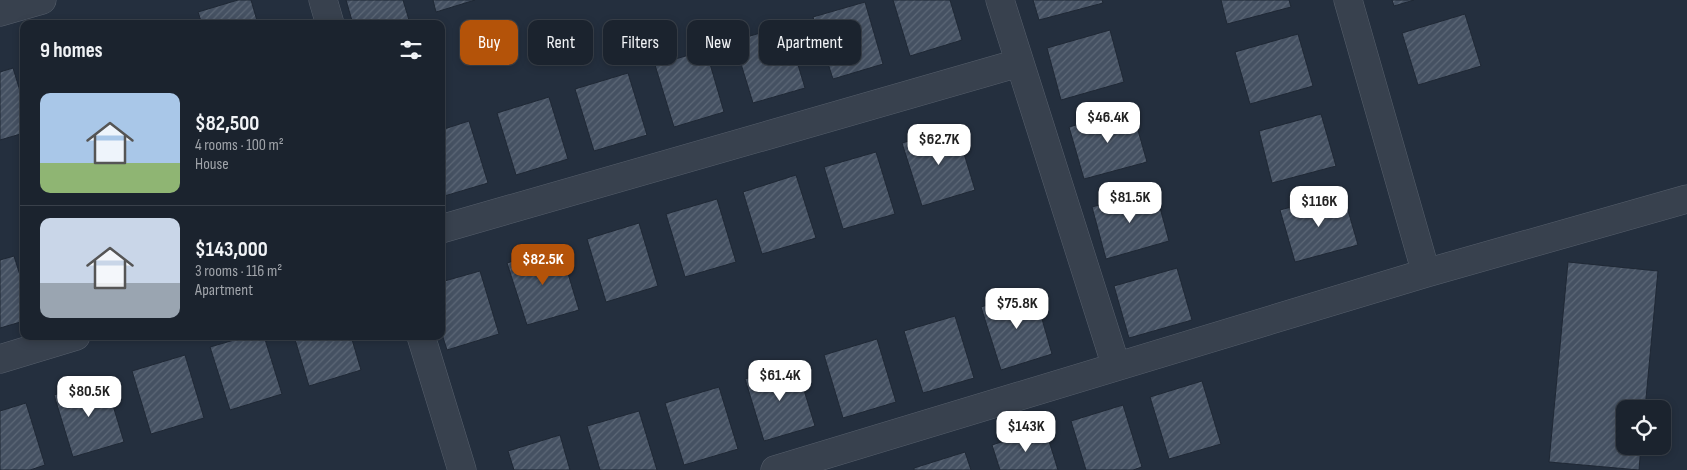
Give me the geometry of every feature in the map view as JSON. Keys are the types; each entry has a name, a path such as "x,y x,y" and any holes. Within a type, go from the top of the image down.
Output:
{"street":[{"path":"0,12 42,0"},
{"path":"323,0 329,20"},
{"path":"1000,0 1116,366"},
{"path":"1348,0 1426,273"},
{"path":"445,228 1020,63"},
{"path":"775,470 1426,273 1687,199"},
{"path":"0,359 63,340"},
{"path":"422,340 462,470"}],"building":[{"path":"238,0 251,0 257,20 201,20 198,12"},
{"path":"346,0 403,0 409,20 352,20"},
{"path":"433,0 475,0 436,12"},
{"path":"893,0 950,0 962,40 910,56"},
{"path":"1033,0 1102,0 1103,3 1039,20"},
{"path":"1221,0 1289,0 1291,7 1227,24"},
{"path":"1392,0 1414,0 1394,6"},
{"path":"865,2 883,64 833,79 828,65 861,65 861,20 814,20 813,17"},
{"path":"1465,14 1481,66 1418,85 1402,33"},
{"path":"1110,30 1124,82 1061,100 1047,48"},
{"path":"759,33 759,65 798,65 805,88 753,103 741,65 749,65 749,36"},
{"path":"1298,34 1313,86 1250,104 1235,52"},
{"path":"687,56 687,65 710,65 724,112 674,127 655,65 677,65 677,59"},
{"path":"13,68 20,91 20,134 0,140 0,72"},
{"path":"628,73 647,135 594,151 575,89"},
{"path":"549,97 568,159 516,175 497,113"},
{"path":"1132,109 1147,162 1084,179 1069,127"},
{"path":"1321,114 1336,166 1272,183 1259,131"},
{"path":"469,121 488,183 445,196 445,129"},
{"path":"956,127 975,190 922,206 902,143"},
{"path":"876,152 895,214 843,229 824,167"},
{"path":"796,175 816,238 762,254 743,192"},
{"path":"1155,189 1169,241 1106,259 1092,207"},
{"path":"1343,193 1358,245 1295,262 1280,210"},
{"path":"717,199 736,262 685,277 666,214"},
{"path":"639,223 658,286 606,302 587,239"},
{"path":"560,247 579,310 527,325 507,263"},
{"path":"14,256 20,275 20,322 0,328 0,260"},
{"path":"1568,262 1658,271 1646,400 1616,400 1616,455 1640,455 1639,470 1549,462"},
{"path":"1177,268 1192,320 1129,338 1114,286"},
{"path":"480,271 499,334 447,350 444,340 445,281"},
{"path":"1034,291 1052,354 1001,370 981,307"},
{"path":"955,316 974,378 923,393 904,331"},
{"path":"877,339 896,402 843,418 824,355"},
{"path":"234,340 265,340 282,394 230,410 210,347"},
{"path":"295,340 352,340 361,370 309,386"},
{"path":"185,355 204,418 151,434 132,371"},
{"path":"796,364 815,426 764,441 745,379"},
{"path":"105,379 124,442 73,457 54,395"},
{"path":"1202,381 1221,444 1169,459 1150,397"},
{"path":"719,387 738,449 684,465 665,403"},
{"path":"26,403 45,465 30,470 0,470 0,411"},
{"path":"1123,405 1142,467 1133,470 1086,470 1071,421"},
{"path":"639,411 657,470 600,470 587,426"},
{"path":"1045,428 1058,470 1000,470 992,445"},
{"path":"560,435 570,470 514,470 508,451"},
{"path":"965,452 971,470 914,470 914,468"}]}
